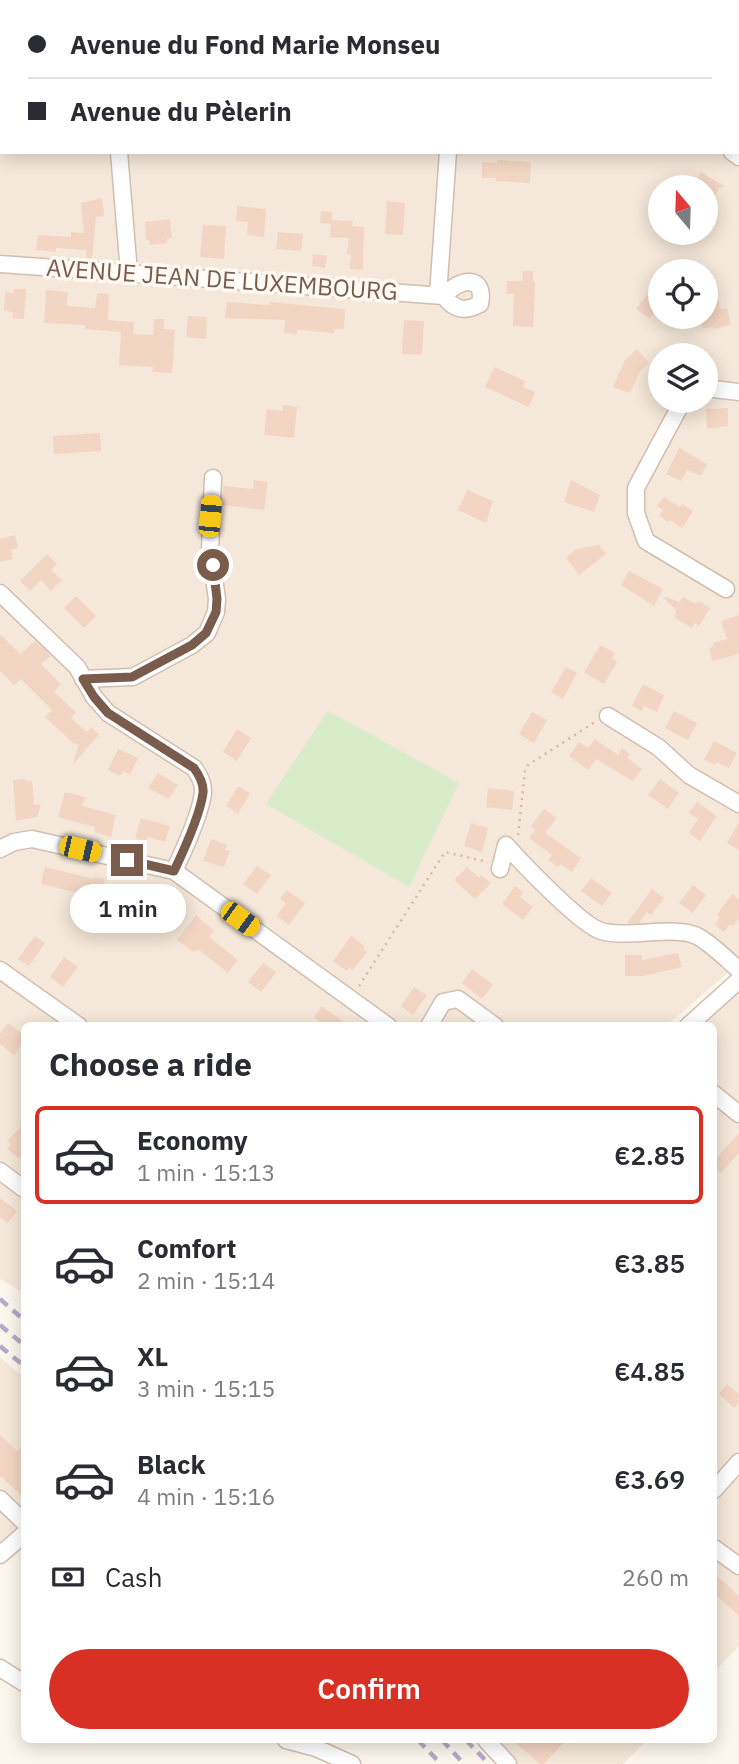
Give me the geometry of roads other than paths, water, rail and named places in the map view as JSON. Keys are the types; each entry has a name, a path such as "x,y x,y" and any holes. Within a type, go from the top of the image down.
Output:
{"street":[{"path":"119,154 130,273"},
{"name":"AVENUE JEAN DE LUXEMBOURG","path":"0,264 441,296 448,154"},
{"path":"718,390 739,392"},
{"path":"676,413 636,488 636,513 646,541 726,589"},
{"path":"83,679 132,677 192,645 206,633 216,612 217,599 210,550 213,478"},
{"path":"0,593 69,660 108,713 194,768 201,780 203,792 187,844 174,871"},
{"path":"608,716 658,747 689,775 739,804"},
{"path":"0,849 15,842 32,839 174,871 383,1022"},
{"path":"500,869 506,845 578,915 598,930 622,933 688,933 703,940 739,970"},
{"path":"0,970 73,1022"},
{"path":"692,1022 739,980"},
{"path":"431,1022 443,1002 458,999 490,1022"},
{"path":"717,1096 739,1114"},
{"path":"0,1171 21,1187"},
{"path":"717,1487 739,1462"},
{"path":"0,1500 21,1519"},
{"path":"0,1555 21,1537"},
{"path":"717,1550 739,1566"},
{"path":"0,1668 21,1682"},
{"path":"297,1743 352,1764"},
{"path":"488,1743 508,1764"}],"railway":[{"path":"0,1299 21,1317"},
{"path":"0,1325 21,1342"},
{"path":"0,1346 21,1364"},
{"path":"421,1743 441,1764"},
{"path":"445,1743 464,1764"},
{"path":"469,1743 489,1764"}]}
